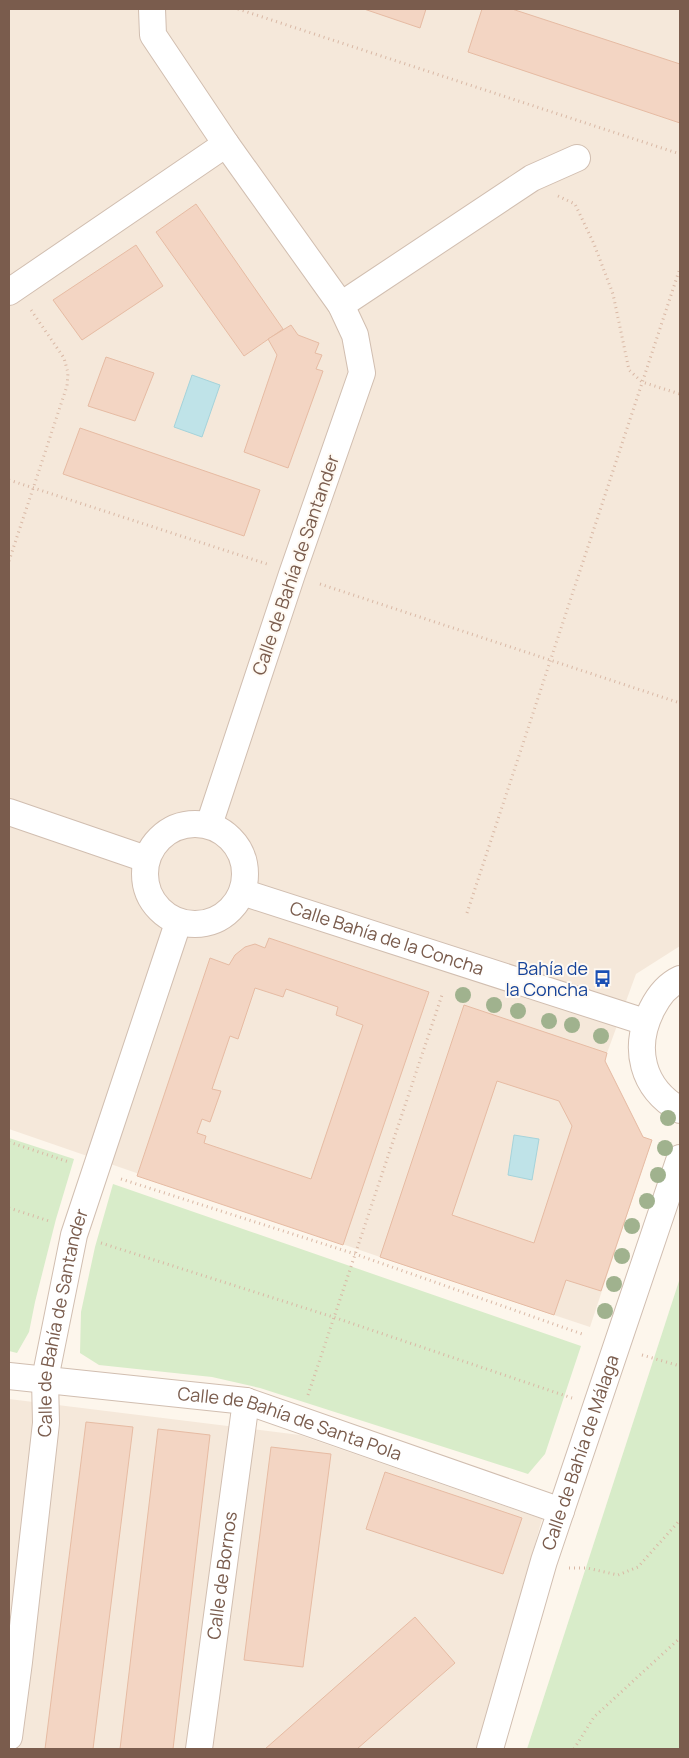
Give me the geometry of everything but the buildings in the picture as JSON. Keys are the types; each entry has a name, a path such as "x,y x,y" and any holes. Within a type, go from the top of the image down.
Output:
{"street":[{"name":"Calle de Bahía de Santander","path":"152,9 153,35 226,144 341,305 355,335 362,373 292,574 209,825"},
{"path":"18,298 226,144"},
{"path":"341,305 532,178 577,158"},
{"path":"9,812 146,859"},
{"path":"195,824 209,825 224,834 236,845 242,859 245,874 242,892 234,906 219,918 202,924 178,923 156,906 148,892 144,876 146,859 165,834 179,827 195,824"},
{"name":"Calle Bahía de la Concha","path":"242,892 646,1022"},
{"name":"Calle de Bahía de Santander","path":"9,1737 14,1666 46,1423 45,1379 74,1235 178,923"},
{"path":"680,979 658,997 646,1022 641,1044 645,1069 657,1092 680,1110"},
{"name":"Calle de Bahía de Málaga","path":"490,1749 544,1562 680,1158"},
{"name":"Calle de Bahía de Santa Pola","path":"9,1376 246,1401 561,1511"},
{"name":"Calle de Bornos","path":"199,1749 246,1401"}],"path":[{"path":"238,9 680,154"},
{"path":"550,192 576,204 594,244 613,294 628,370 642,382 680,394"},
{"path":"466,913 680,268"},
{"path":"9,561 67,386 68,373 64,358 18,298"},
{"path":"9,480 274,566"},
{"path":"320,584 680,703"},
{"path":"306,1401 442,995"},
{"path":"9,1142 70,1162"},
{"path":"117,1178 355,1254 582,1334"},
{"path":"9,1208 51,1222"},
{"path":"93,1240 333,1317 575,1399"},
{"path":"642,1355 680,1366"},
{"path":"567,1568 587,1568 618,1575 638,1567 680,1520"},
{"path":"574,1749 594,1717 680,1638"}],"shaded area":[{"path":"9,9 680,9 680,946 636,974 605,1061 643,1137 652,1140 590,1327 9,1129"},
{"path":"9,1399 300,1435 542,1519 478,1749 9,1749"}],"green space":[{"path":"9,1138 74,1159 56,1219 29,1332 17,1353 9,1351"},
{"path":"113,1184 581,1346 545,1454 528,1474 260,1388 212,1377 99,1365 80,1353 81,1312 95,1247"},
{"path":"680,1278 680,1749 527,1749"}],"water":[{"path":"192,375 220,385 202,437 174,427"},
{"path":"514,1135 539,1139 532,1180 508,1175"}],"place":[{"name":"Bahía de la Concha","path":"602,979"}]}
